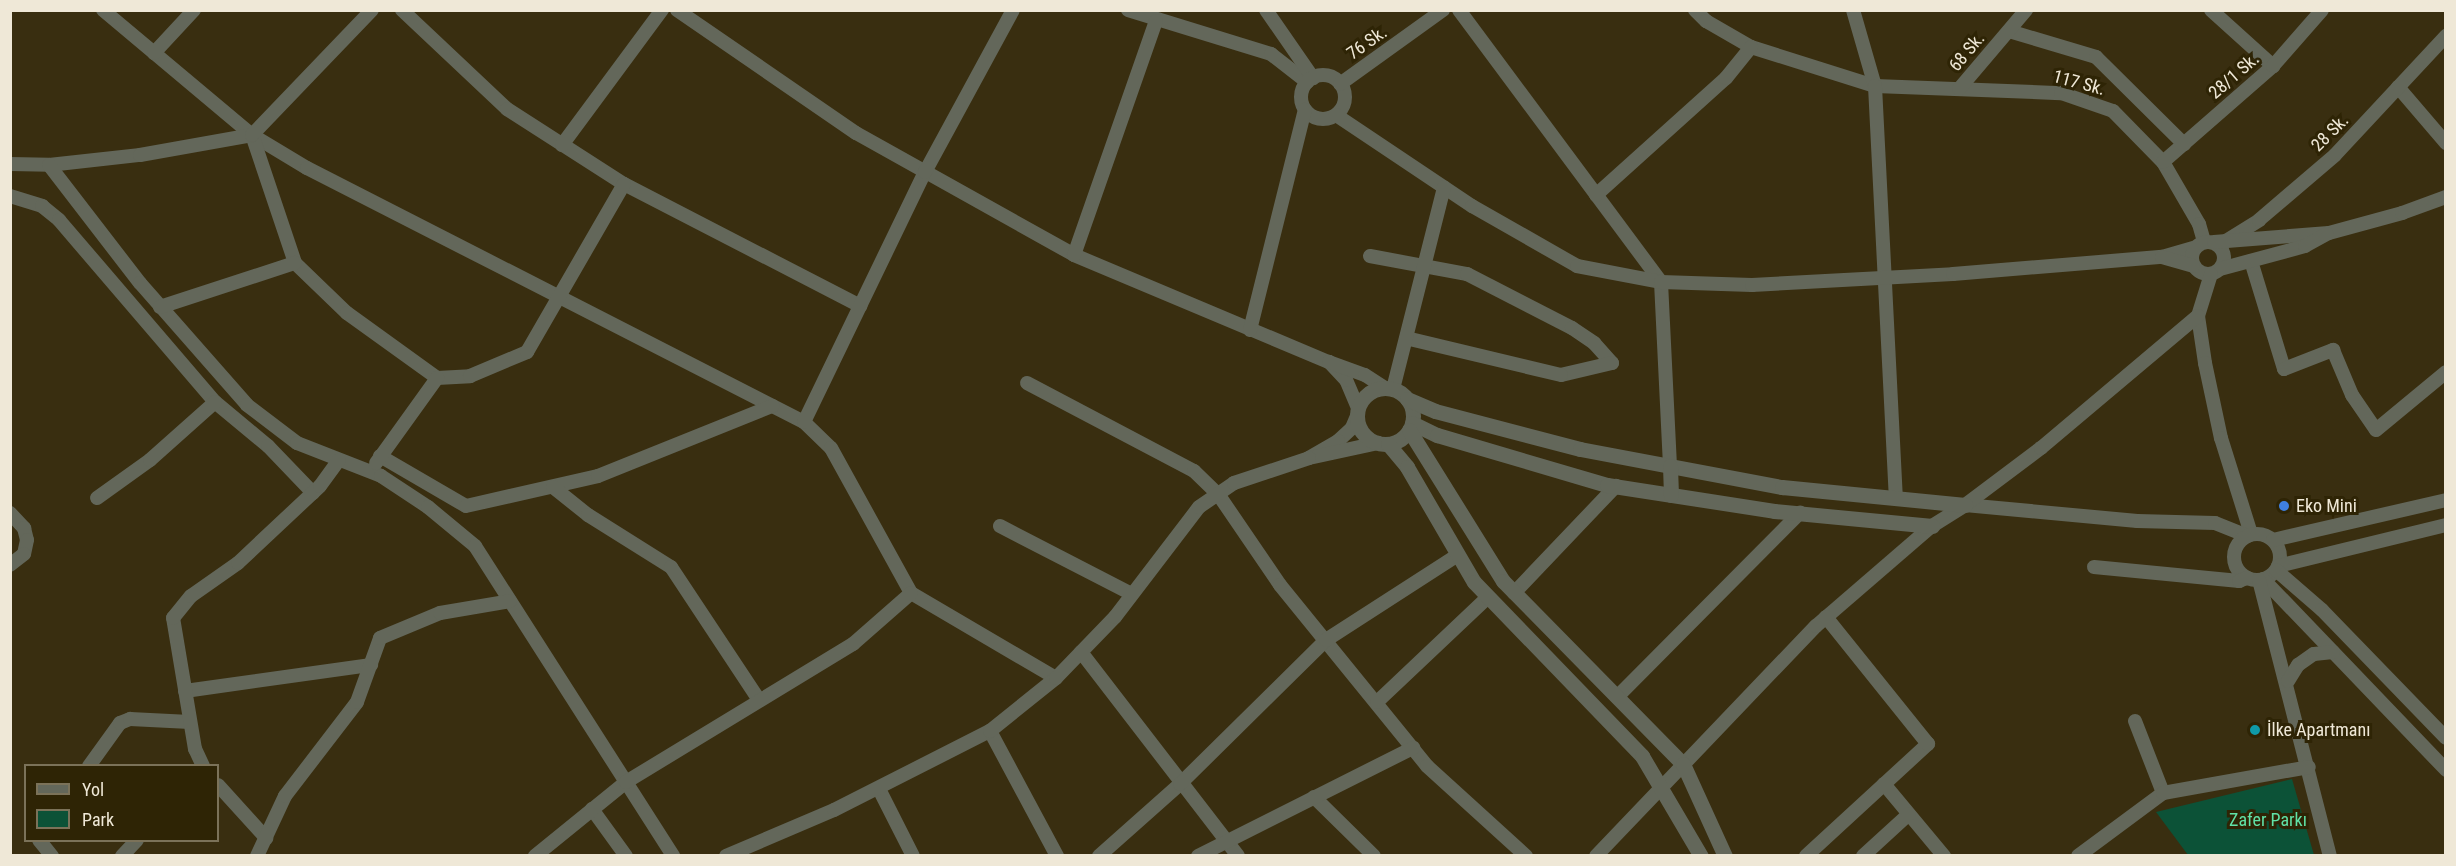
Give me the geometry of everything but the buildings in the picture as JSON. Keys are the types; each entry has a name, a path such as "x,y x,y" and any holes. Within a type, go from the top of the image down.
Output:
{"street":[{"path":"103,10 252,135 378,207 804,422 831,448 911,593 1056,678"},
{"path":"154,53 194,10"},
{"path":"10,164 49,165 140,155 252,135 372,10"},
{"path":"402,10 507,109 562,145 624,184 860,306"},
{"path":"562,145 662,10"},
{"path":"677,10 856,133 1074,255 1329,362 1435,411 1580,449 1782,487 2137,521 2215,523 2249,535 2273,540 2440,501 2444,527 2277,568 2256,579 2239,581 2094,567"},
{"path":"804,422 925,172 1013,10"},
{"path":"1128,10 1156,21 1271,54 1310,80 1328,76 1341,84 1345,98 1336,115"},
{"path":"1266,10 1310,80"},
{"name":"76 Sk.","path":"1341,84 1443,10"},
{"path":"1459,10 1661,282 1671,495"},
{"name":"117 Sk.","path":"1695,10 1706,21 1751,47 1875,86 2061,93 2113,111 2163,162 2210,243 2224,254 2216,271"},
{"path":"1853,10 1875,86 1887,277 1896,498"},
{"name":"68 Sk.","path":"1959,89 2026,10"},
{"path":"2211,10 2273,66"},
{"name":"28/1 Sk.","path":"2163,162 2273,66 2322,10"},
{"path":"1074,255 1156,21"},
{"path":"2009,31 2096,57 2184,144"},
{"name":"28 Sk.","path":"2210,243 2259,220 2336,155 2445,36"},
{"path":"1596,195 1726,78 1751,47"},
{"path":"1250,330 1305,110 1301,96 1310,80"},
{"path":"2398,87 2445,142"},
{"path":"1305,110 1317,119 1336,115 1444,188 1577,266 1661,282 1752,285 2162,257 2210,243 2329,233"},
{"path":"252,135 295,263 347,313 437,378 470,376 527,352 624,184"},
{"path":"49,165 160,306 247,405 297,443 369,472 428,507 475,546 674,855"},
{"path":"1389,388 1406,338 1444,188"},
{"path":"10,196 42,206 59,220 215,402 267,446 313,493"},
{"path":"2162,257 2195,268 2216,271 2305,246 2329,233 2445,197"},
{"path":"2210,243 2191,256 2200,301 2198,315 2221,438 2249,535"},
{"path":"1370,256 1425,264 1467,274 1572,328 1594,343 1612,363 1561,375 1406,338"},
{"path":"2252,261 2284,369 2333,350 2352,395 2376,430 2445,372"},
{"path":"160,306 295,263"},
{"path":"2200,301 2216,271"},
{"path":"1596,855 1662,784 1826,617 1932,525 1965,506 2041,448 2198,315"},
{"path":"1329,362 1346,380 1358,412 1362,433 1383,443 1407,467 1458,555 1488,597 1642,756 1662,784 1701,855"},
{"path":"369,472 437,378"},
{"path":"1027,383 1194,471 1218,494 1280,585 1427,766 1526,855"},
{"path":"1309,458 1338,441 1352,428 1368,393 1389,388"},
{"path":"1407,399 1410,426 1478,546 1514,593 1683,764 1725,855"},
{"path":"97,498 150,460 215,402"},
{"path":"380,456 466,506 598,476 772,406"},
{"path":"1410,426 1616,486 1800,513 1932,525"},
{"path":"726,855 879,789 990,731 1056,678 1132,594 1199,507 1234,483 1309,458 1383,443 1410,426"},
{"path":"203,764 190,722 173,618 191,596 238,563 313,493 339,460"},
{"path":"553,486 588,515 671,567 759,699"},
{"path":"1514,593 1616,486"},
{"path":"10,513 24,528 27,540 24,554 10,565"},
{"path":"1617,697 1800,513"},
{"path":"1000,526 1132,594"},
{"path":"2249,535 2238,543 2234,559 2238,570 2256,579 2333,652 2445,770"},
{"path":"2273,540 2279,550 2277,568"},
{"path":"1099,855 1180,784 1326,640 1458,555"},
{"path":"2277,568 2322,610 2445,738"},
{"path":"2256,579 2288,681 2330,855"},
{"path":"535,855 626,782 759,699 853,644 911,593"},
{"path":"1377,702 1488,597"},
{"path":"257,855 285,796 357,702 381,638 440,612 510,601"},
{"path":"1806,855 1928,744 1826,617"},
{"path":"1081,652 1180,784 1239,855"},
{"path":"2288,681 2298,665 2314,654 2333,652"},
{"path":"185,691 371,665"},
{"path":"90,764 120,723 129,719 190,722"},
{"path":"2135,721 2163,793"},
{"path":"990,731 1057,855"},
{"path":"1198,855 1413,748"},
{"path":"2078,855 2163,793 2309,767"},
{"path":"1884,784 1944,855"},
{"path":"219,786 266,837"},
{"path":"879,789 913,855"},
{"path":"1314,797 1374,855"},
{"path":"592,809 626,855"},
{"path":"1863,855 1909,814"},
{"path":"41,842 52,855"},
{"path":"122,855 135,842"}],"green space":[{"name":"Zafer Parkı","path":"2292,779 2314,855 2188,855 2156,812"}],"place":[{"name":"Eko Mini","path":"2284,506"},
{"name":"İlke Apartmanı","path":"2255,730"}]}
